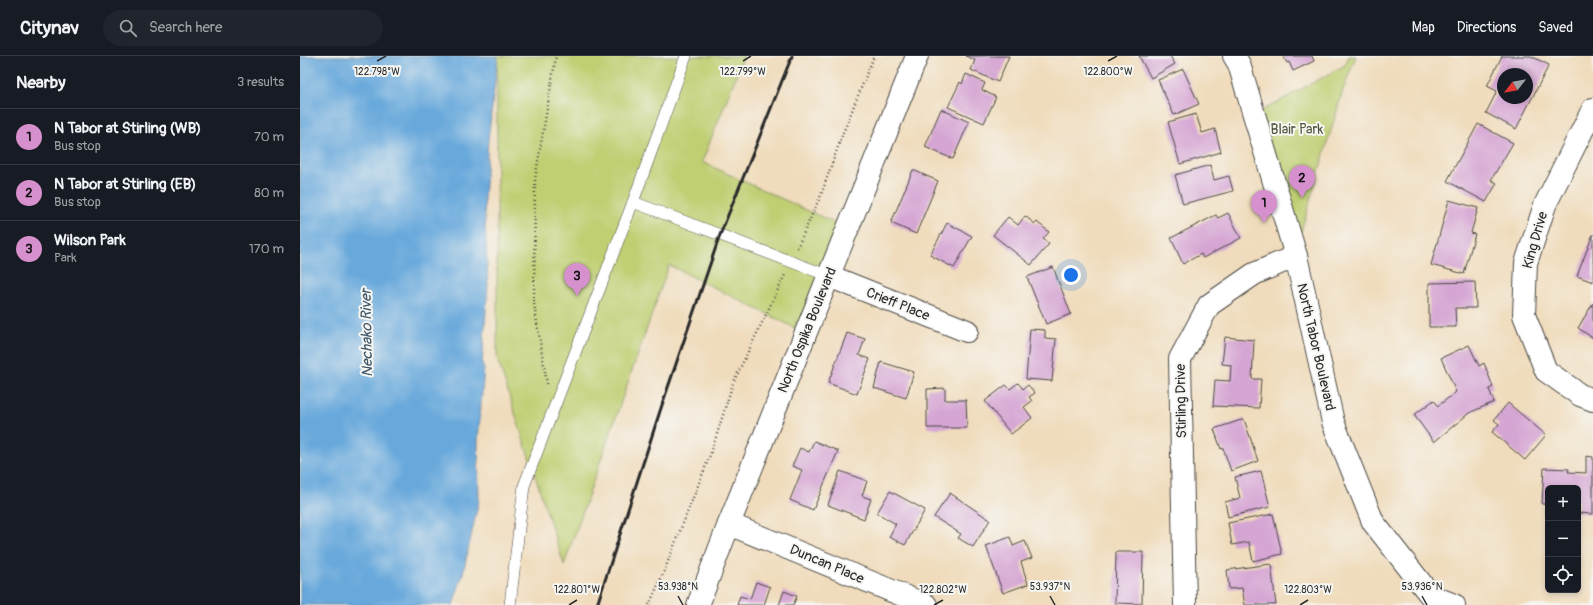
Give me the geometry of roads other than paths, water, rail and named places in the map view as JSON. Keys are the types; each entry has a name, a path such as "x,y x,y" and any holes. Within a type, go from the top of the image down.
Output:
{"street":[{"name":"North Ospika Boulevard","path":"698,605 729,524 917,56"},
{"name":"North Tabor Boulevard","path":"1234,56 1239,64 1296,256 1333,422 1373,522 1431,596 1454,605"},
{"name":"King Drive","path":"1593,109 1545,205 1526,263 1524,315 1546,371 1580,395 1593,400"},
{"name":"Stirling Drive","path":"1185,605 1180,359 1209,305 1254,274 1296,256"},
{"name":"Crieff Place","path":"829,276 967,331"},
{"name":"Duncan Place","path":"729,524 926,605"}],"lane":[{"path":"510,605 524,486 633,202 686,56"},
{"path":"633,202 829,276"}],"water":[{"name":"Nechako River","path":"300,56 498,56 488,141 484,200 488,285 482,365 484,368 478,441 479,500 463,573 453,605 300,605"}],"railway":[{"path":"597,605 662,405 720,235 792,56"}],"place":[{"name":"N Tabor at Stirling (EB)","path":"1302,198"},
{"name":"N Tabor at Stirling (WB)","path":"1264,223"},
{"name":"Wilson Park","path":"577,296"}],"park label":[{"name":"Blair Park","path":"1297,129"}]}
